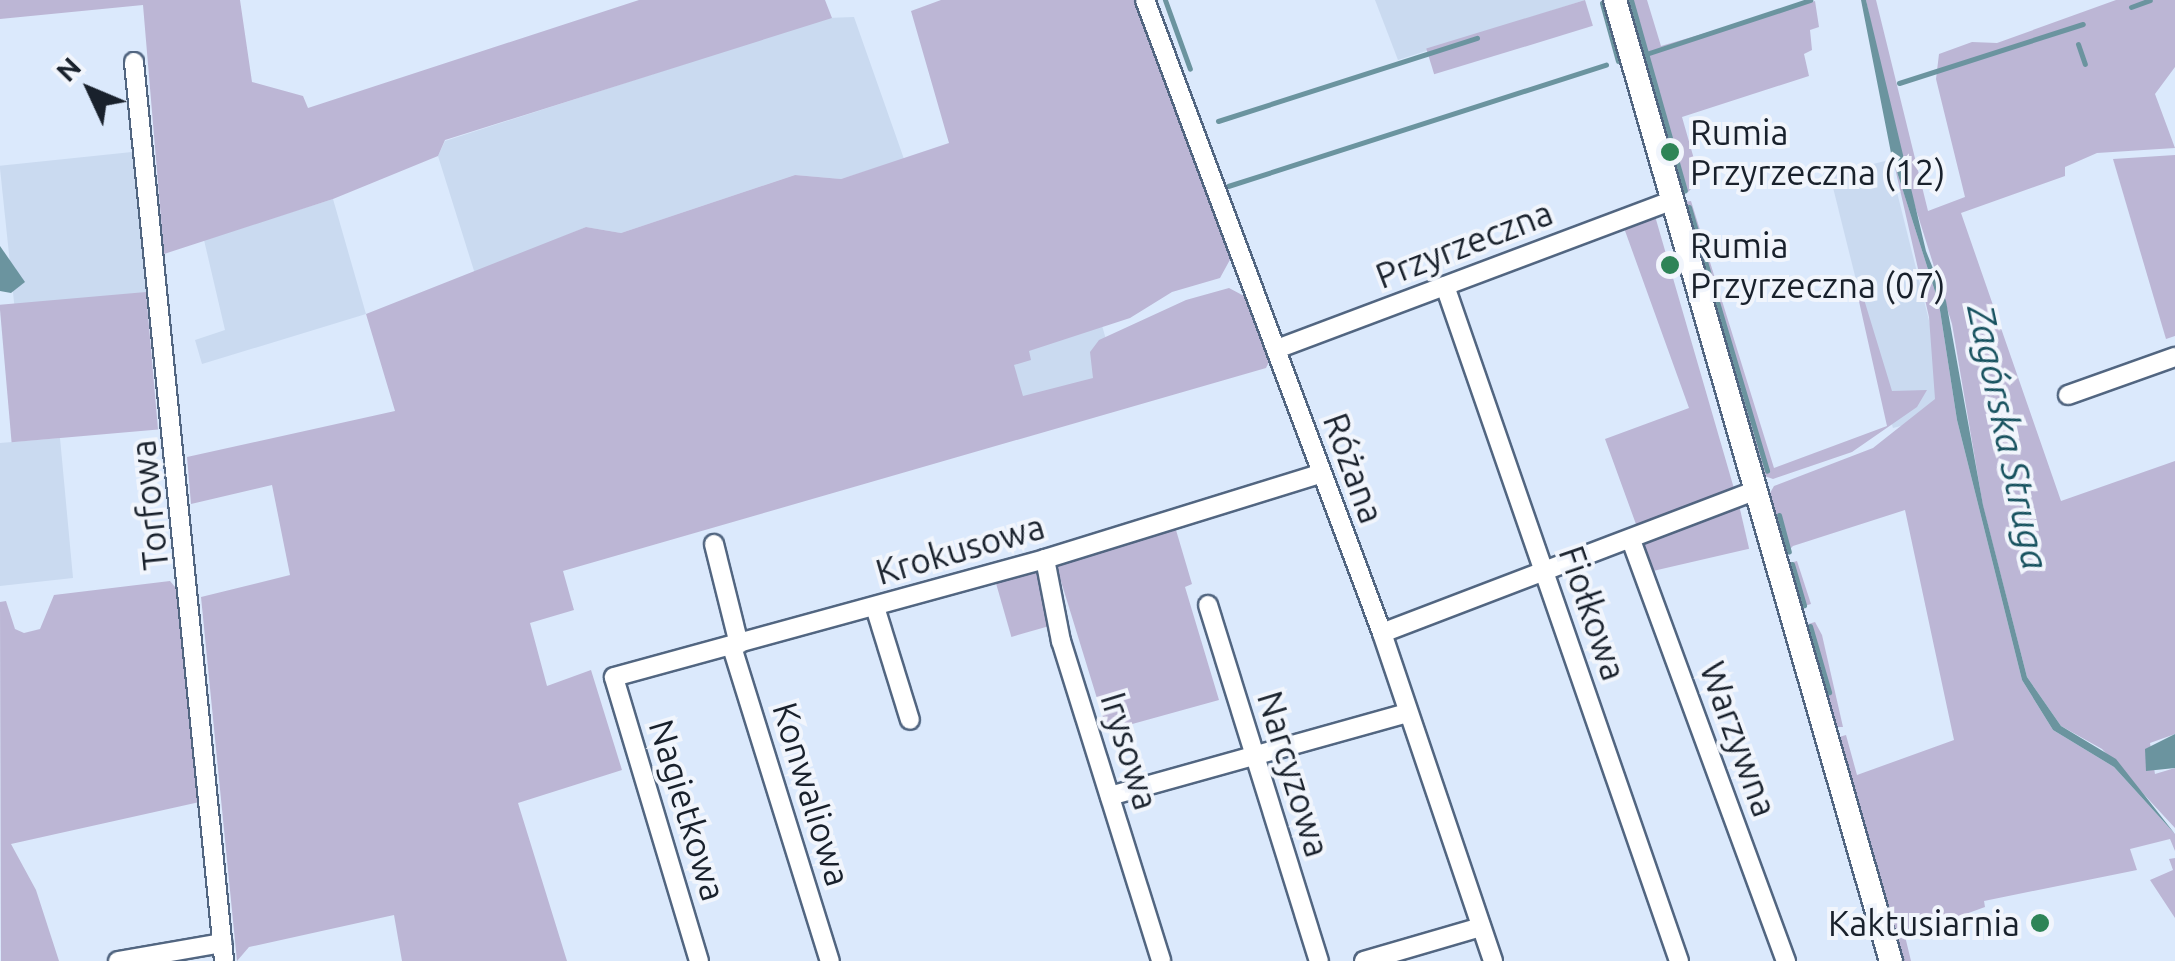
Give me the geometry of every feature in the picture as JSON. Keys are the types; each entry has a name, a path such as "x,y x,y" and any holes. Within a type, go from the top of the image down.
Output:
{"street":[{"name":"Różana","path":"1145,0 1382,633 1493,961"},
{"path":"1615,0 1891,961"},
{"name":"Torfowa","path":"118,961 223,952 134,62"},
{"name":"Przyrzeczna","path":"1277,349 1674,200"},
{"name":"Fiołkowa","path":"1445,286 1679,961"},
{"path":"2068,395 2175,357"},
{"name":"Krokusowa","path":"614,677 1044,559 1320,474"},
{"path":"1382,633 1756,490"},
{"name":"Warzywna","path":"1630,540 1786,961"},
{"name":"Konwaliowa","path":"714,544 736,645 830,961"},
{"name":"Irysowa","path":"1044,559 1061,641 1161,961"},
{"name":"Narcyzowa","path":"1208,605 1319,961"},
{"path":"876,606 910,720"},
{"name":"Nagietkowa","path":"614,677 700,961"},
{"path":"1110,796 1407,714"},
{"path":"1364,961 1481,927"}],"shaded area":[{"path":"0,0 240,0 252,82 303,96 308,108 639,0 825,0 832,18 445,140 438,156 333,199 164,254 143,5 0,19"},
{"path":"941,0 1138,0 1232,256 1220,278 1172,292 1130,318 1029,351 1031,360 1014,365 1023,396 1093,378 1090,352 1099,340 1186,300 1229,288 1246,297 1257,317 1270,360 1266,368 563,571 574,610 530,623 547,686 591,670 622,770 518,803 567,961 402,961 394,915 249,947 237,961 201,597 290,575 272,485 191,504 187,457 395,411 366,314 586,227 621,233 795,175 841,179 949,143 911,11"},
{"path":"1375,0 1585,0 1398,60"},
{"path":"1585,0 1593,26 1434,74 1426,49"},
{"path":"1627,0 1647,0 1661,46 1815,1 1819,27 1810,30 1812,50 1804,54 1809,76 1682,117 1700,180 1688,192 1666,149"},
{"path":"1861,0 1866,0 1926,251 1946,301 1983,505 2027,677 2061,726 2116,759 2175,834 2114,767 2053,730 2022,680 1957,420 1939,304 1891,153"},
{"path":"1866,0 1876,0 1928,211 1965,197 1936,79 1939,54 1972,42 1997,43 2116,0 2175,0 2175,67 2155,94 2175,148 2097,153 2065,167 2065,176 1961,213 2061,501 2175,461 2175,734 2150,743 2155,774 2175,768 2175,828 2102,749 2061,726 2027,677 1983,506 1952,324 1898,152"},
{"path":"854,17 904,159 841,179 795,175 621,233 586,227 475,274 438,156 445,141 827,18"},
{"path":"132,152 147,292 14,306 0,166"},
{"path":"2175,155 2175,336 2166,339 2113,159"},
{"path":"1893,159 1939,304 1957,420 2022,680 2053,730 2114,767 2175,834 2175,851 2170,839 2130,849 2137,870 1984,901 1985,907 1905,936 1911,961 1902,961 1839,737 1846,735 1857,775 1954,740 1905,510 1793,546 1784,555 1766,500 1774,486 1873,448 1935,399 1929,317"},
{"path":"1889,160 1952,413 1893,428 1830,175"},
{"path":"333,199 366,314 202,364 195,340 225,330 204,240"},
{"path":"1691,201 1774,468 1887,426 1858,297 1863,296 1892,391 1927,390 1917,407 1852,452 1773,479 1759,474 1684,202"},
{"path":"1655,216 1735,492 1637,527 1605,439 1689,408 1624,228"},
{"path":"0,246 25,282 11,293 0,291"},
{"path":"146,292 158,429 12,442 0,305"},
{"path":"1101,322 1124,401 1023,430 1000,351"},
{"path":"60,438 73,578 0,586 0,443"},
{"path":"1739,505 1749,549 1650,572 1640,528"},
{"path":"1176,530 1192,584 1185,587 1219,700 1107,731 1056,565"},
{"path":"1797,561 1811,604 1797,608 1787,564"},
{"path":"1038,570 1054,625 1011,637 996,582"},
{"path":"170,581 181,594 204,801 11,844 36,890 59,961 1,961 0,602 6,601 15,629 24,633 40,629 54,595"},
{"path":"1815,622 1822,635 1843,727 1834,727 1802,626"},
{"path":"2175,734 2175,768 2146,771 2145,749"},
{"path":"2175,858 2175,918 2150,880 2173,870 2169,859"}],"waterway":[{"path":"1165,0 1190,69"},
{"path":"1631,0 1685,191"},
{"path":"1646,54 1810,0"},
{"path":"2131,7 2150,0"},
{"path":"1602,3 1618,61"},
{"path":"1899,83 2083,24"},
{"path":"1218,121 1477,38"},
{"path":"2078,44 2085,64"},
{"path":"1228,186 1606,65"},
{"path":"1689,207 1767,471"},
{"path":"1779,515 1789,552"},
{"path":"1792,564 1804,605"},
{"path":"1810,626 1829,692"}],"place":[{"name":"Rumia Przyrzeczna (12)","path":"1670,152"},
{"name":"Rumia Przyrzeczna (07)","path":"1670,265"},
{"name":"Kaktusiarnia","path":"2040,923"}],"water label":[{"name":"Zagórska Struga","path":"2008,437"}]}
